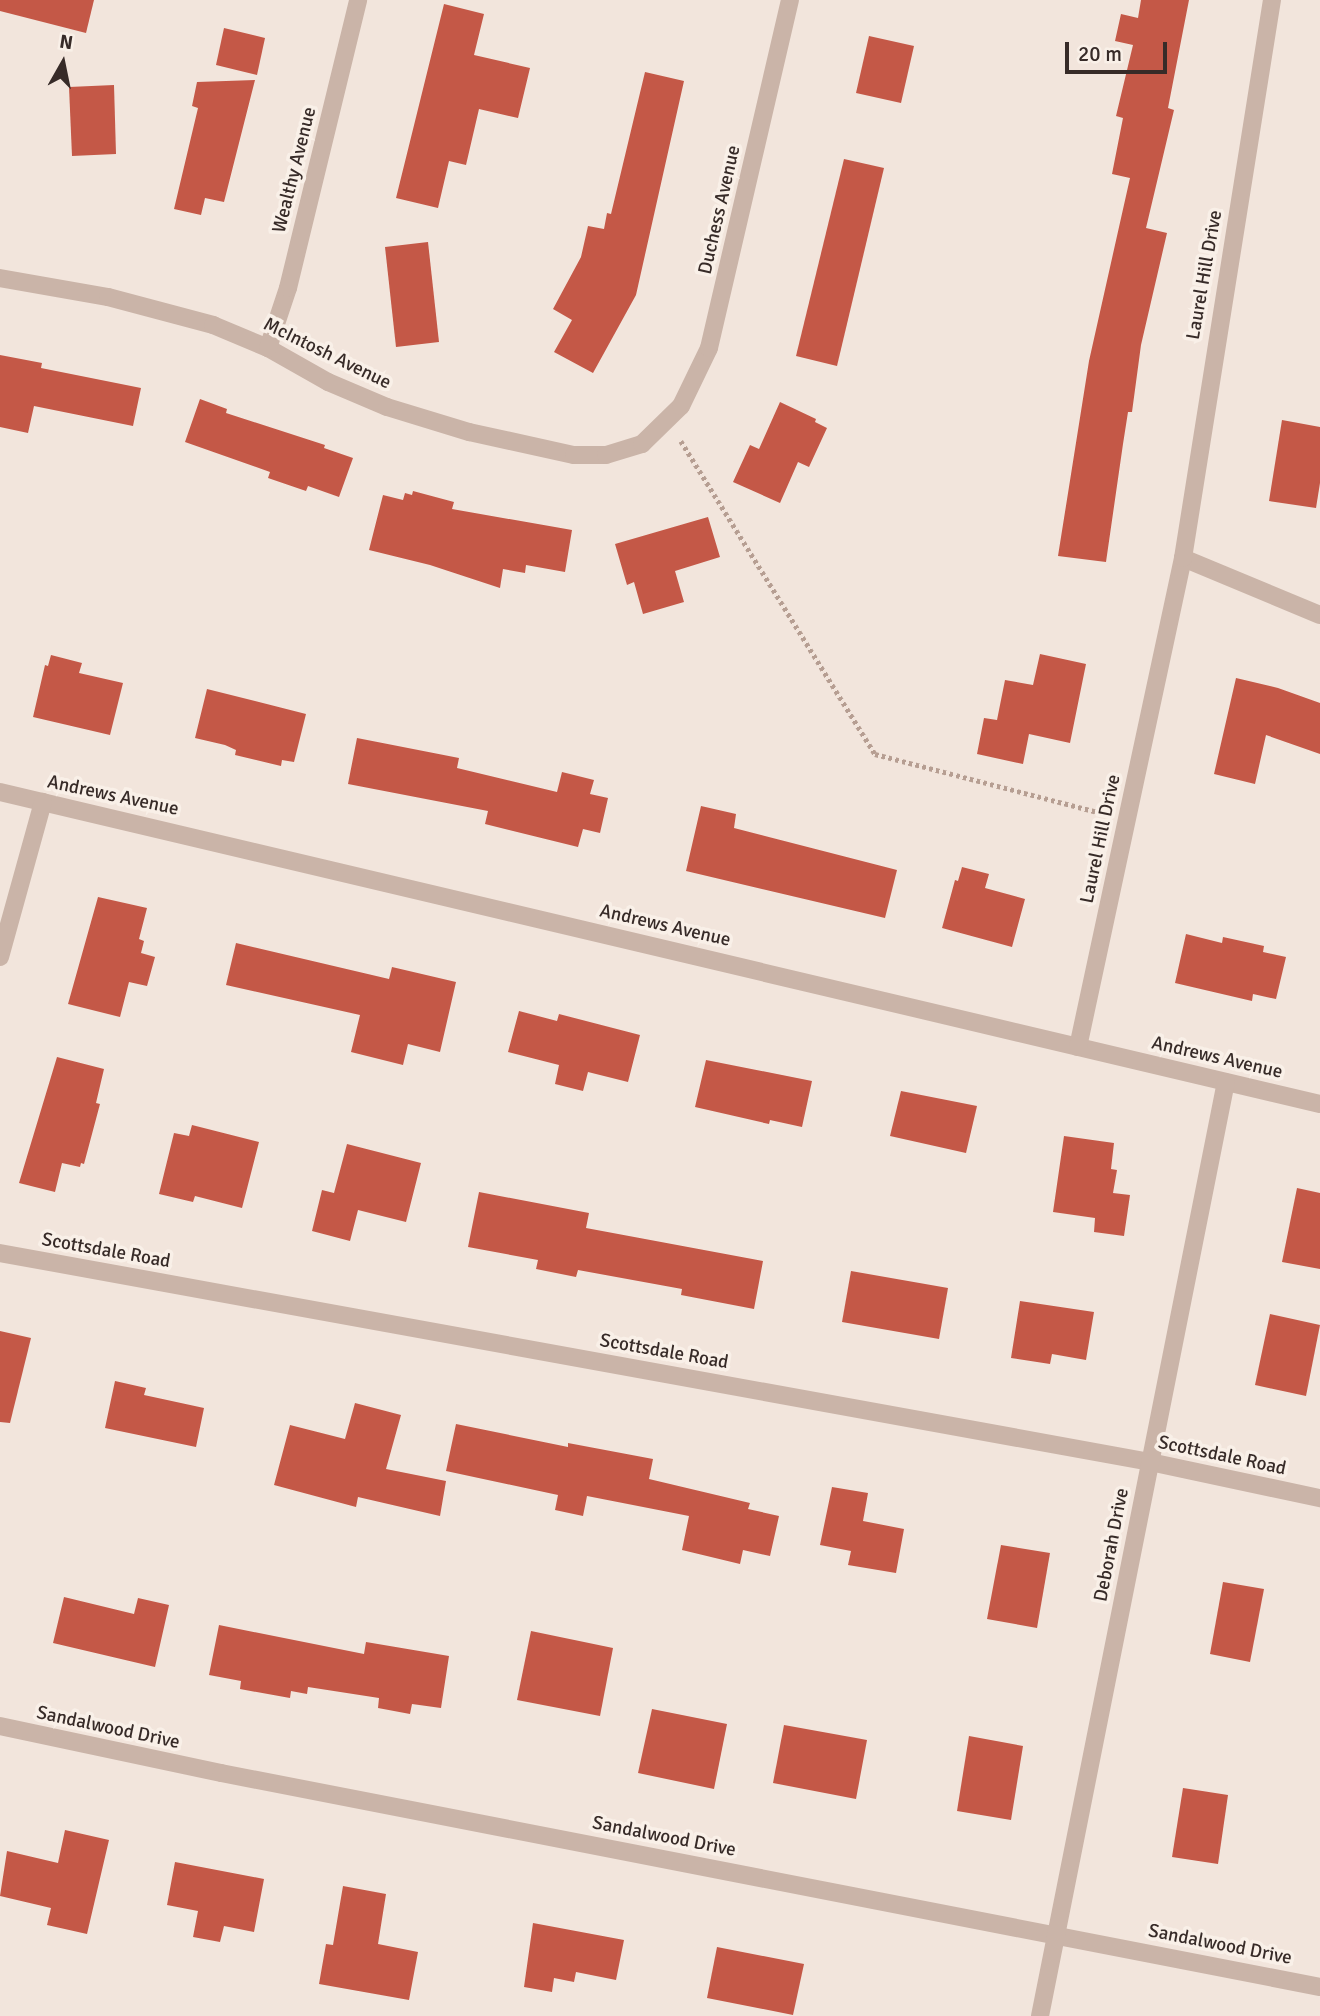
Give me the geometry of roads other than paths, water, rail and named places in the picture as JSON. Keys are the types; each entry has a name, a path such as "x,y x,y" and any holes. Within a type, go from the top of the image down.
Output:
{"street":[{"name":"Wealthy Avenue","path":"268,348 288,288 358,0"},
{"name":"Duchess Avenue","path":"668,420 691,389 709,348 790,0"},
{"name":"Laurel Hill Drive","path":"1078,1047 1183,558 1272,0"},
{"name":"McIntosh Avenue","path":"0,278 68,289 184,316 268,348 328,382 387,407 469,432 574,454 606,455 642,444 668,420"},
{"path":"1183,558 1320,615"},
{"name":"Andrews Avenue","path":"0,792 158,827 1320,1104"},
{"path":"0,957 43,802"},
{"name":"Deborah Drive","path":"1040,2016 1226,1082"},
{"name":"Scottsdale Road","path":"0,1253 1150,1462 1320,1498"},
{"name":"Sandalwood Drive","path":"0,1726 261,1781 1320,1987"}]}
